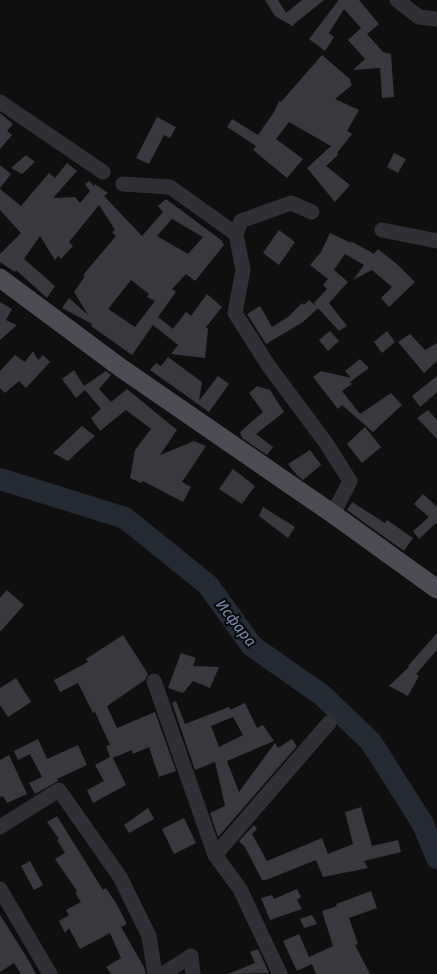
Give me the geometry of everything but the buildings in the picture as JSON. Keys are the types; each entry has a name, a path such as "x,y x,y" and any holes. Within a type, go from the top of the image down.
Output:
{"main road":[{"path":"0,278 121,368 333,514 437,589"}],"street":[{"path":"397,0 419,17 437,19"},
{"path":"0,102 103,172"},
{"path":"123,184 170,187 236,234"},
{"path":"312,212 291,203 241,222 236,234 243,270 235,313 268,365 326,443 350,481 333,514"},
{"path":"382,230 437,241"},
{"path":"154,681 215,854 240,889 280,974"},
{"path":"215,854 329,723"},
{"path":"0,827 59,790 120,877 149,936 154,974"},
{"path":"0,890 50,974"},
{"path":"163,974 191,956 193,974"}],"waterway":[{"name":"Исфара","path":"0,479 125,518 208,585 252,646 322,695 371,742 423,824 437,858"}]}
